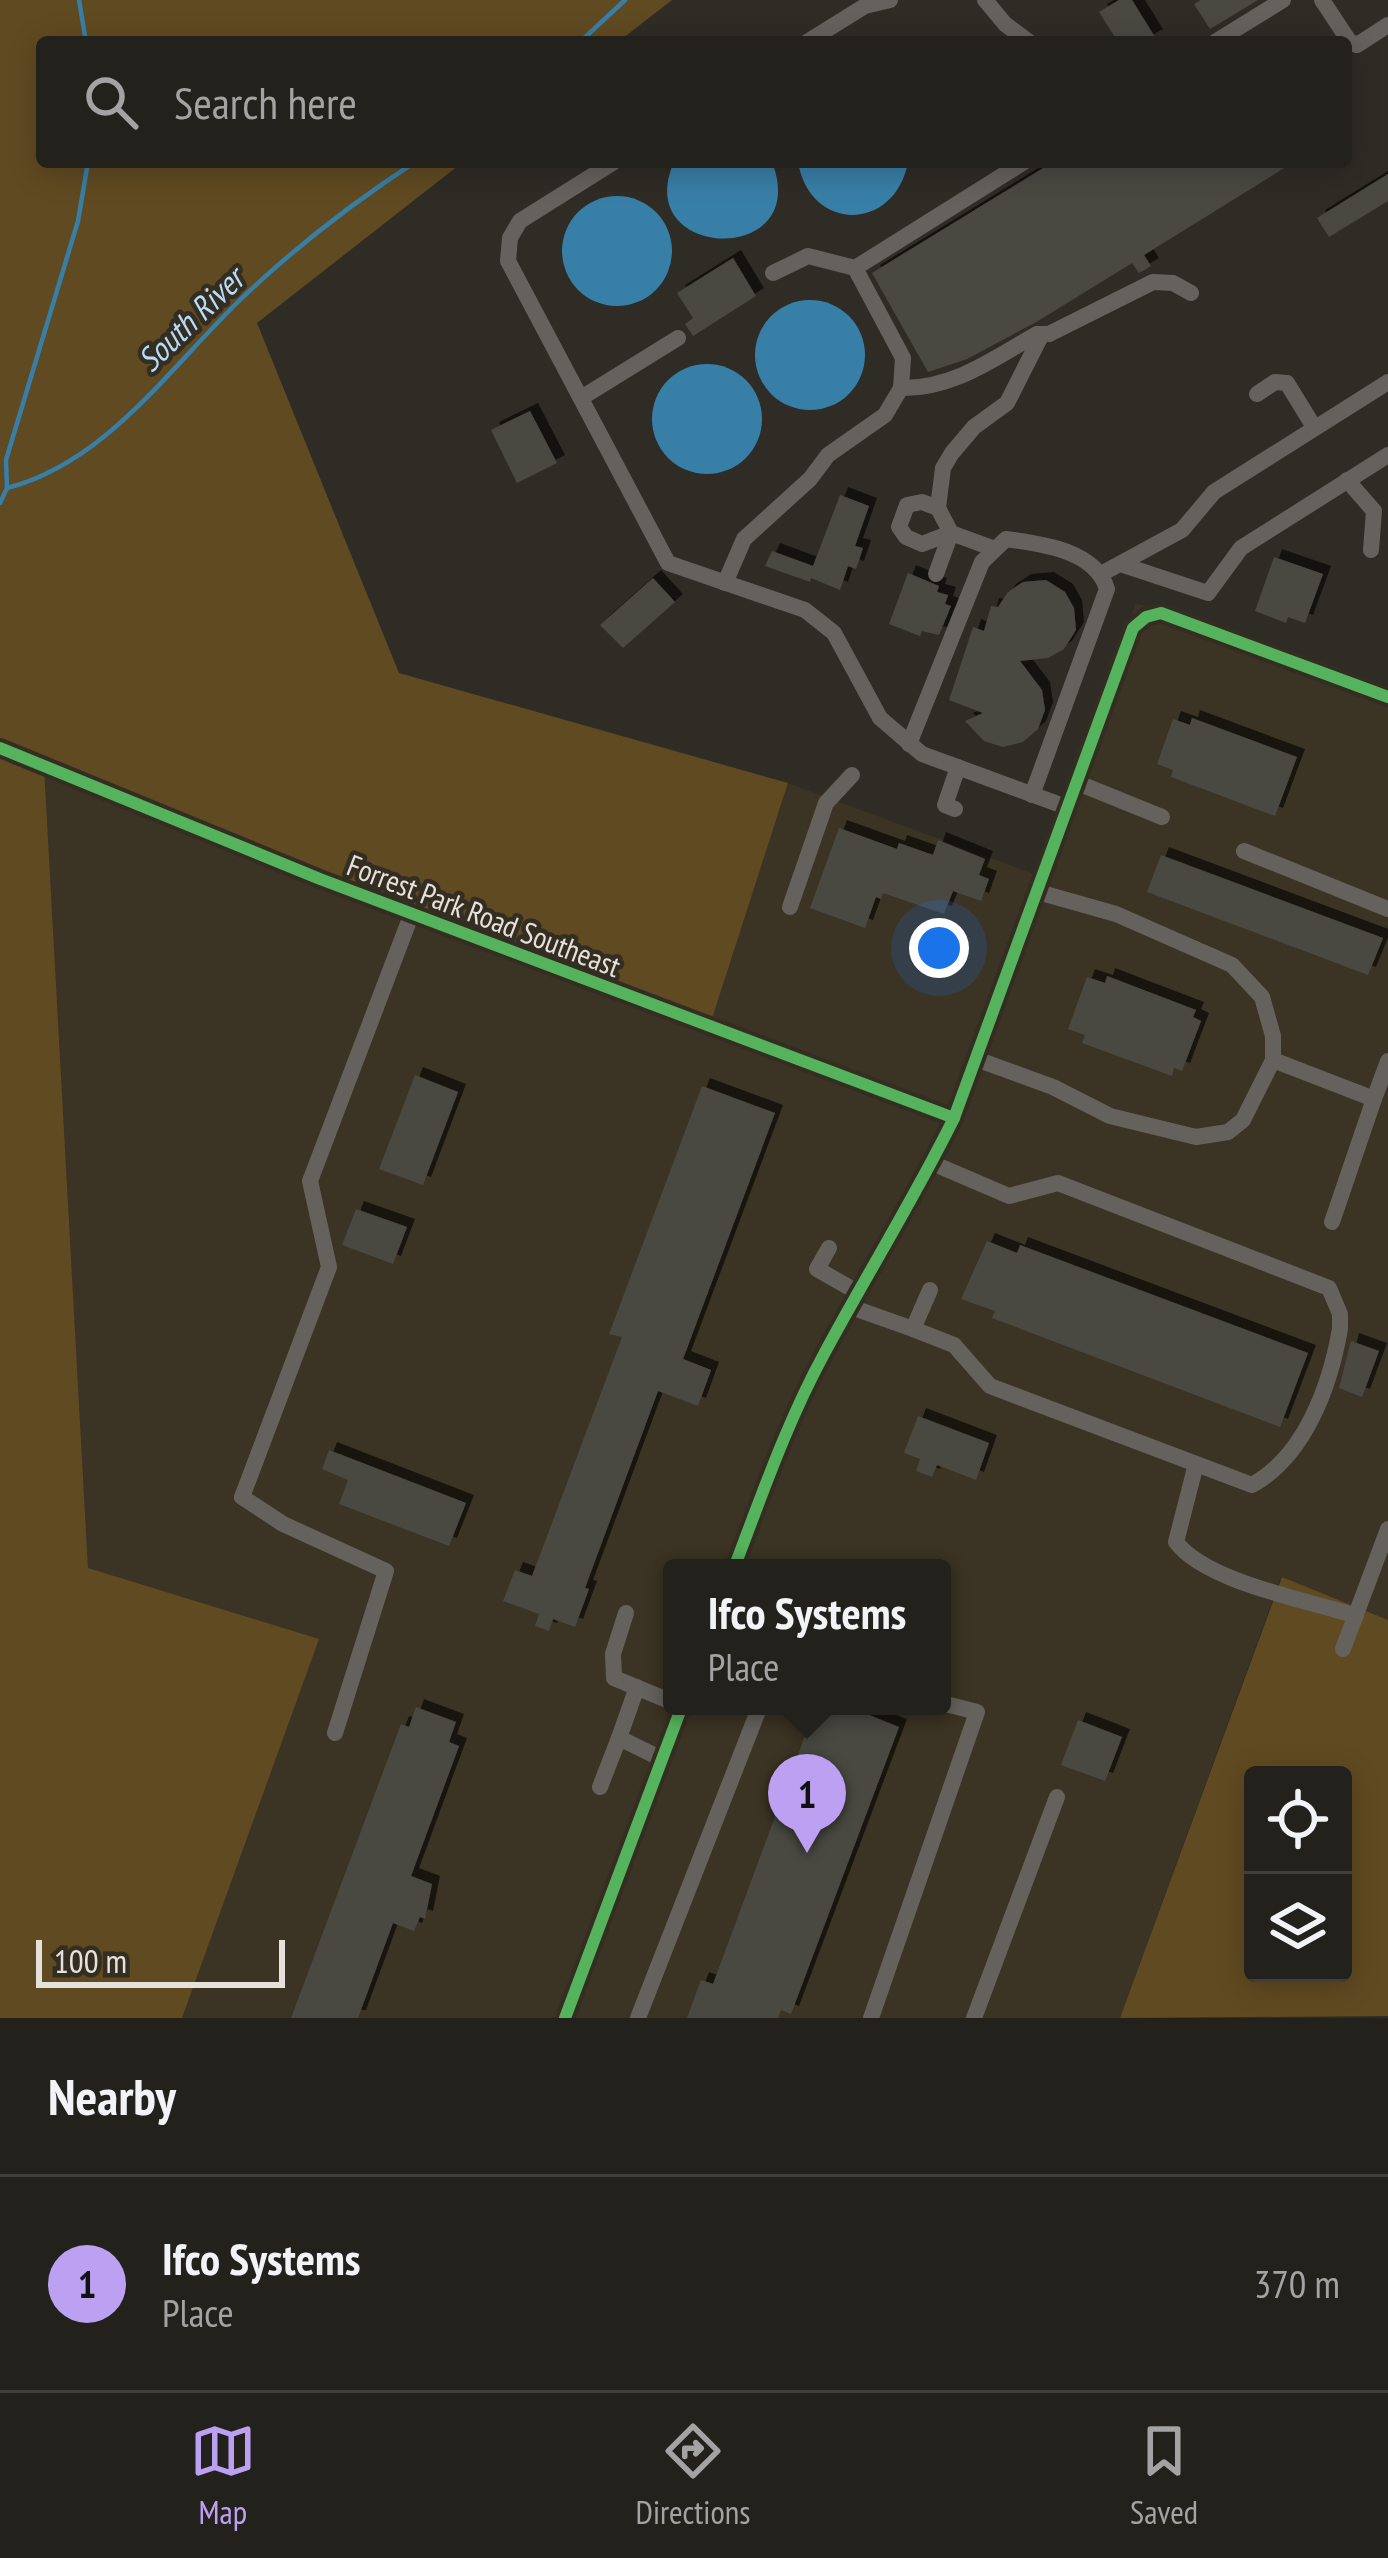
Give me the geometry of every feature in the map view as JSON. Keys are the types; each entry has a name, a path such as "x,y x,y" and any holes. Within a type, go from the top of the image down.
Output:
{"street":[{"path":"817,36 865,6 890,0"},
{"path":"985,0 1021,36"},
{"path":"1225,36 1282,0"},
{"path":"1322,0 1346,36"},
{"path":"1352,42 1357,45 1388,25"},
{"path":"604,168 520,221 510,238 508,261 668,563 805,610 834,633 880,718 922,754 1069,808"},
{"path":"773,272 808,256 855,268 1014,168"},
{"path":"724,583 744,539 810,479 829,455 884,415 901,388 903,358 855,268"},
{"path":"901,388 928,388 956,380 1153,282 1173,283 1191,293"},
{"path":"936,574 951,533 938,508 944,468 974,427 1006,403 1042,334"},
{"path":"580,398 678,338"},
{"path":"1257,394 1275,382 1287,383 1314,428"},
{"path":"1101,574 1182,530 1214,492 1388,382"},
{"path":"1120,564 1208,593 1240,548 1388,455"},
{"path":"1347,480 1374,511 1372,550"},
{"path":"938,508 922,502 907,505 899,527 906,537 922,544 951,533 995,549"},
{"path":"909,744 982,562 1006,538 1081,558 1101,574 1107,590 1032,794"},
{"path":"737,1559 784,1436 954,1118 1133,628 1161,613 1388,697"},
{"name":"Forrest Park Road Southeast","path":"0,748 412,913 954,1118"},
{"path":"943,804 958,767"},
{"path":"790,907 826,803 852,776"},
{"path":"1078,783 1162,817"},
{"path":"1244,850 1388,909"},
{"path":"976,1058 1053,1087 1110,1116 1196,1137 1228,1132 1244,1120 1273,1060 1273,1036 1262,997 1232,965 1116,914 1038,892"},
{"path":"335,1733 386,1571 283,1524 242,1497 329,1268 310,1181 412,913"},
{"path":"1273,1060 1374,1099"},
{"path":"1332,1222 1388,1061"},
{"path":"829,1248 817,1269 855,1300 954,1345 990,1386 1252,1485 1274,1474 1295,1449 1337,1346 1340,1314 1329,1288 1058,1183 1009,1196 932,1163"},
{"path":"913,1330 930,1290"},
{"path":"1196,1464 1176,1542 1185,1554 1226,1574 1356,1616"},
{"path":"1343,1649 1388,1529"},
{"path":"626,1613 613,1654 614,1678 663,1698"},
{"path":"600,1787 637,1687"},
{"path":"871,2018 977,1712 951,1705"},
{"path":"565,2018 679,1715"},
{"path":"638,2018 756,1715"},
{"path":"619,1738 662,1759"},
{"path":"974,2018 1057,1797"}],"shaded area":[{"path":"0,0 672,0 626,36 36,36 36,168 455,168 257,323 399,673 788,783 707,1034 44,767 88,1568 319,1639 182,2018 0,2018"},
{"path":"1136,603 1388,693 1388,1620 1281,1577 1120,2018 182,2018 318,1640 88,1569 43,766 706,1033 788,783 1037,875"},
{"path":"1282,1577 1388,1620 1388,2016 1120,2018"}],"water":[{"path":"673,168 773,168 778,196 768,220 747,234 722,238 696,233 677,219 667,195"},
{"path":"800,168 906,168 887,202 853,215 818,202"},
{"path":"617,196 638,200 656,212 668,230 672,251 668,272 656,290 638,302 617,306 596,302 578,290 566,272 562,251 566,230 578,212 596,200"},
{"path":"810,300 831,304 849,316 861,334 865,355 861,376 849,394 831,406 810,410 789,406 771,394 759,376 755,355 759,334 771,316 789,304"},
{"path":"707,364 746,380 762,419 746,458 707,474 668,458 652,419 668,380"}],"building":[{"path":"1119,0 1132,0 1154,36 1114,36 1099,12"},
{"path":"1258,0 1210,29 1194,4"},
{"path":"1043,168 1284,168 1144,255 1151,266 1139,273 1132,263 967,359 928,372 872,273"},
{"path":"1388,174 1388,201 1329,237 1317,218"},
{"path":"733,258 756,296 693,336 685,324 693,318 677,293"},
{"path":"530,411 557,463 517,483 491,430"},
{"path":"840,495 869,506 855,546 863,548 856,569 848,566 840,590 765,566 772,551 813,566"},
{"path":"1274,557 1323,574 1305,623 1288,617 1286,623 1255,611"},
{"path":"908,573 948,595 945,604 951,606 939,635 922,631 920,636 889,624"},
{"path":"653,578 675,602 623,648 600,625"},
{"path":"1046,580 1065,592 1074,608 1076,630 1064,649 1048,658 1020,661 1042,690 1045,710 1038,729 1023,742 1003,747 984,741 965,721 983,713 949,700 973,627 984,631 991,606 998,607 1023,582"},
{"path":"1192,718 1297,757 1275,816 1171,777 1173,770 1157,764 1173,719 1190,725"},
{"path":"839,828 897,849 899,843 933,855 938,840 985,859 979,875 989,879 981,901 953,891 944,914 883,893 881,899 876,897 865,928 810,908"},
{"path":"1161,855 1383,938 1368,975 1147,892"},
{"path":"1107,976 1196,1010 1193,1017 1201,1021 1182,1071 1174,1068 1172,1076 1082,1043 1085,1035 1068,1029 1087,977 1105,983"},
{"path":"415,1075 458,1092 423,1185 379,1169"},
{"path":"702,1086 775,1113 683,1359 711,1370 698,1406 658,1391 575,1627 553,1619 549,1631 535,1626 539,1614 503,1601 515,1570 532,1576 622,1337 609,1334"},
{"path":"356,1209 407,1227 393,1264 342,1245"},
{"path":"987,1241 1017,1253 1020,1245 1308,1353 1280,1427 992,1318 995,1311 961,1299"},
{"path":"1351,1341 1379,1351 1362,1397 1339,1388"},
{"path":"918,1416 989,1443 976,1480 937,1465 932,1477 916,1471 920,1459 904,1453"},
{"path":"329,1450 466,1503 449,1546 339,1504 348,1480 322,1469"},
{"path":"416,1707 456,1722 449,1742 459,1746 411,1876 432,1884 425,1919 420,1917 414,1931 393,1923 358,2018 291,2018 401,1724 409,1727"},
{"path":"813,1715 869,1715 899,1727 791,2014 781,2010 778,2018 687,2018 701,1980 713,1984"},
{"path":"1078,1720 1122,1737 1105,1781 1061,1765"}],"waterway":[{"path":"79,0 85,36"},
{"name":"South River","path":"586,36 625,0"},
{"path":"0,503 7,488 6,460 78,221 87,168"},
{"name":"South River","path":"7,488 43,475 106,435 282,262 406,168"}],"cycle path":[{"path":"737,1559 811,1380 954,1118 1133,628 1161,613 1388,697"},
{"path":"0,748 320,879 954,1118"},
{"path":"565,2018 679,1715"}],"place":[{"name":"Ifco Systems","path":"807,1853"}]}
